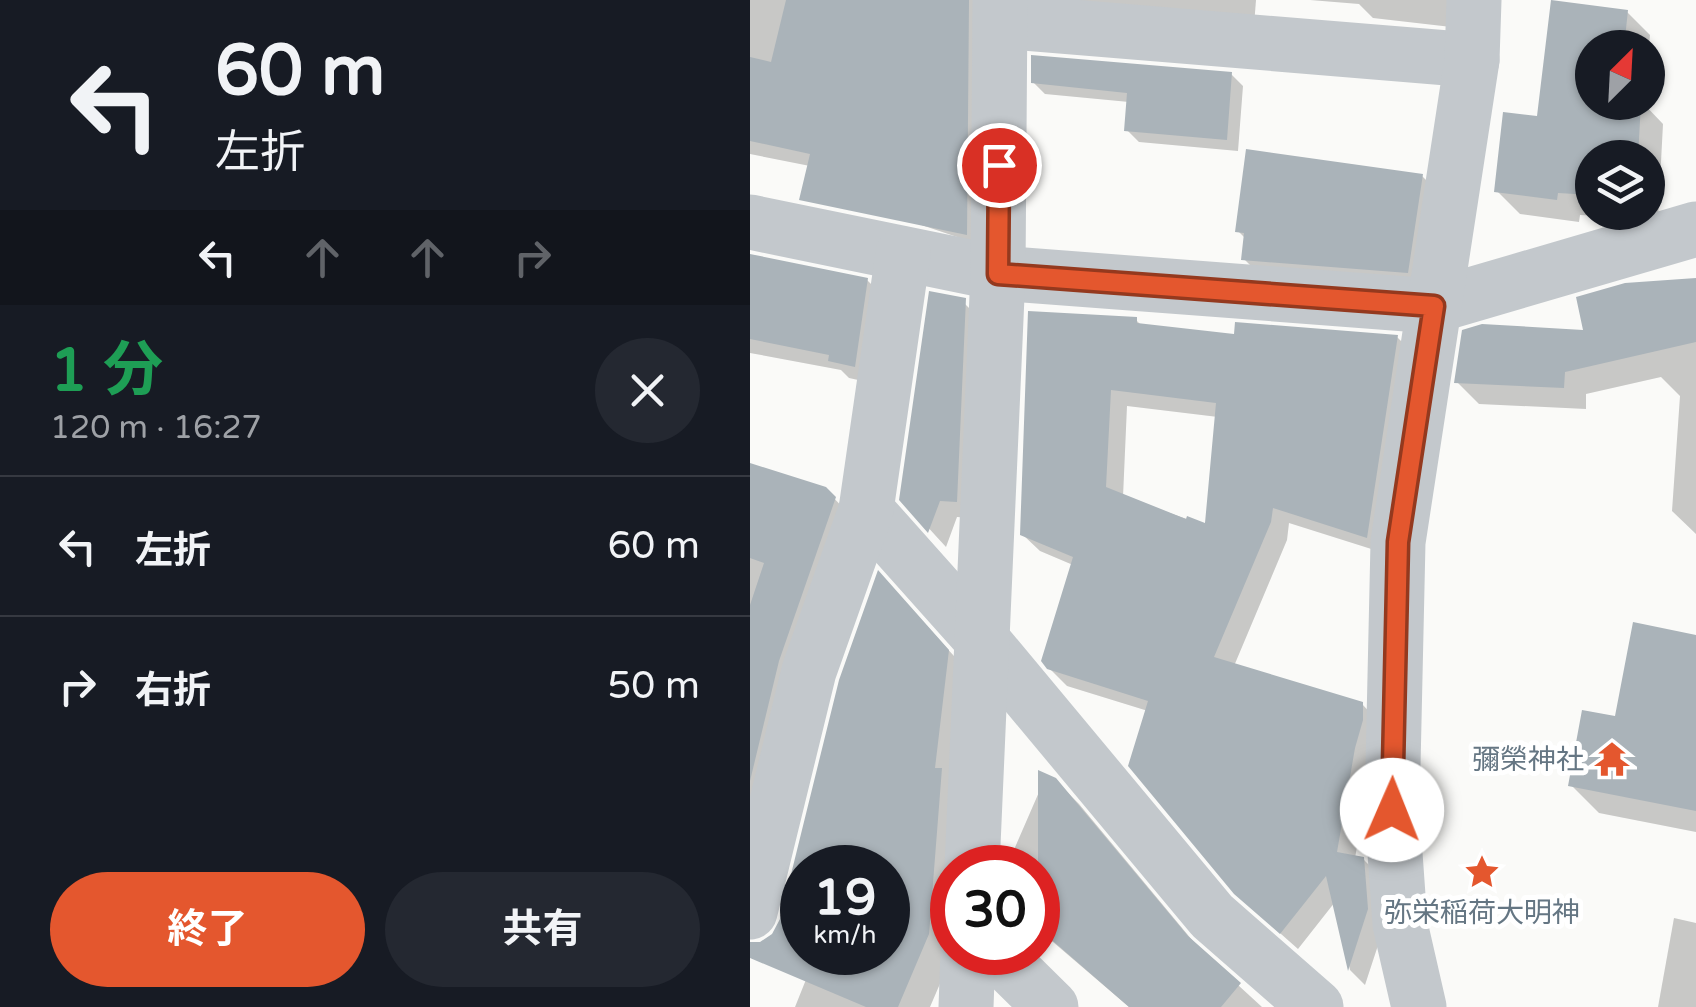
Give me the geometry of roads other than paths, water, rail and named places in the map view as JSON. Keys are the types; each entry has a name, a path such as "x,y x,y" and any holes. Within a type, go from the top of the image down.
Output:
{"street":[{"path":"1420,1007 1400,924 1392,810 1398,542 1472,60 1474,0"},
{"path":"973,845 998,274 1000,10 1472,60"},
{"path":"750,222 998,274 1434,306 1696,229"},
{"path":"750,912 764,803 866,510 903,254"},
{"path":"866,510 982,640 1212,916 1316,1007"},
{"path":"966,1007 967,975"},
{"path":"1019,975 1052,1007"}],"place":[{"name":"彌榮神社","path":"1612,759"},
{"name":"弥栄稲荷大明神","path":"1482,872"}]}
